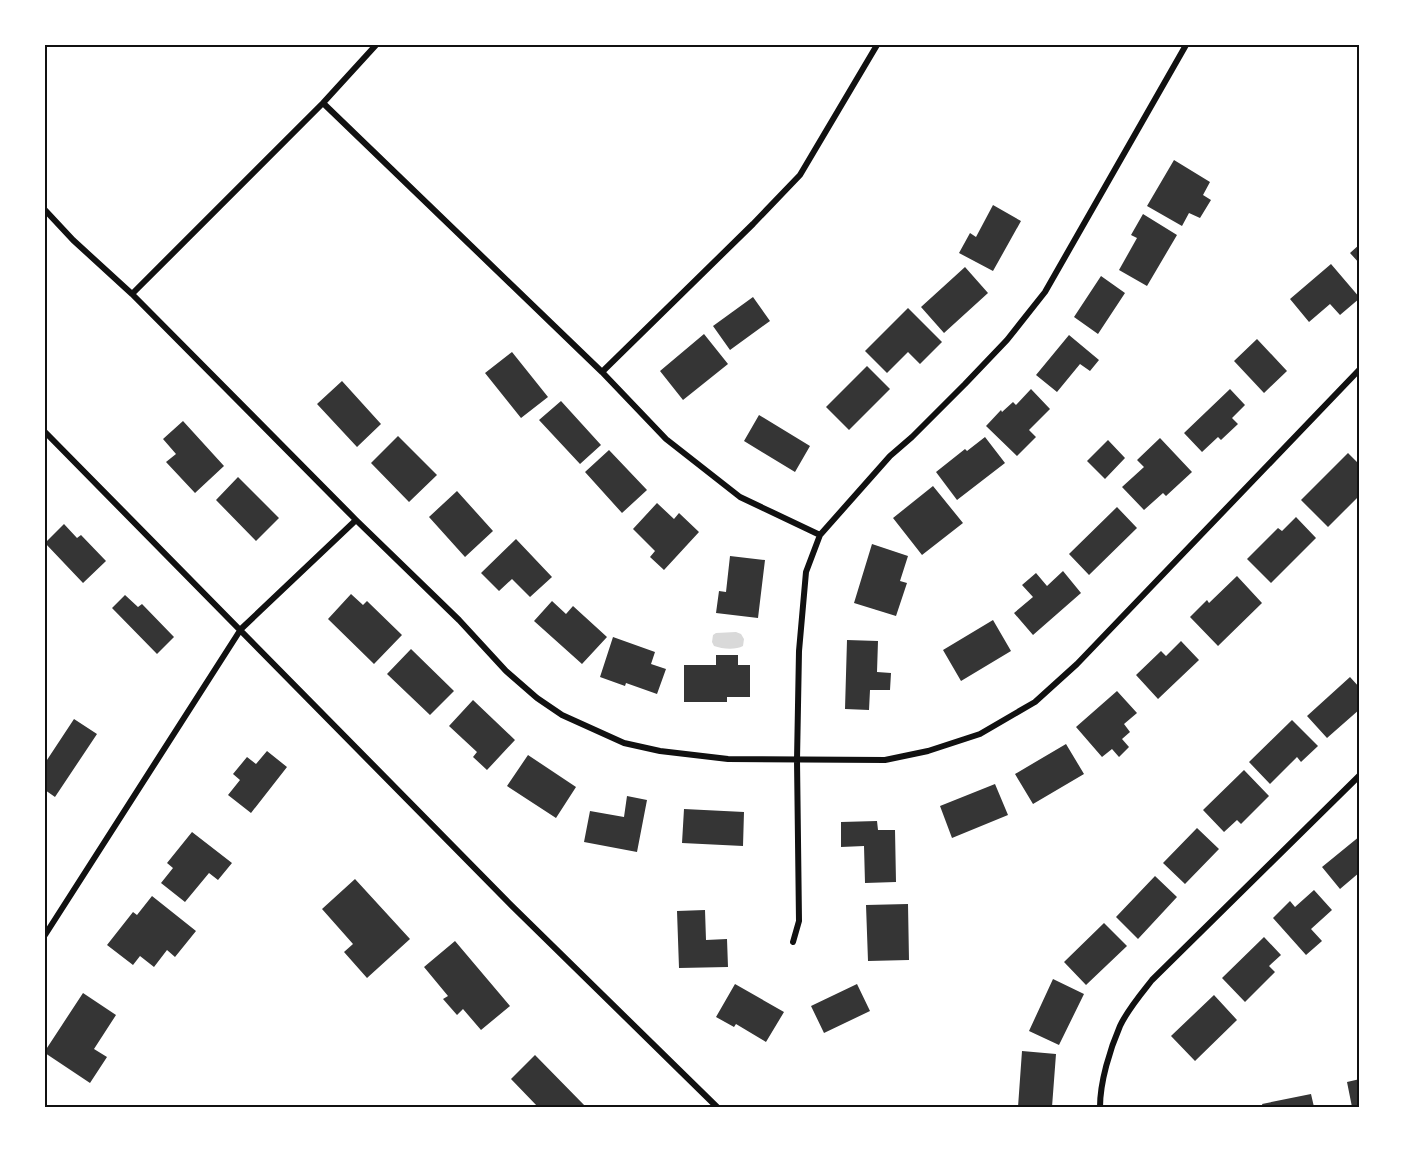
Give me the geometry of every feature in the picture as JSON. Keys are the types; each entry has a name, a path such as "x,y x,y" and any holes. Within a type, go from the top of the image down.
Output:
{"street":[{"path":"132,294 323,103 376,45"},
{"path":"602,372 800,175 877,45"},
{"path":"794,942 799,921 797,760 800,651 806,572 820,535 890,456 912,437 1000,347 1045,292 1186,45"},
{"path":"323,103 602,372 666,439 740,497 820,535"},
{"path":"45,210 459,620 506,671 537,698 562,715 624,743 660,751 728,759 885,760 928,751 980,734 1035,702 1077,664 1360,369"},
{"path":"45,432 509,903 717,1107"},
{"path":"45,935 241,630 356,520"},
{"path":"1100,1107 1104,1072 1120,1025 1137,999 1152,980 1360,775"}],"shaded area":[{"path":"736,632 744,639 743,646 729,649 714,646 713,635 716,633"}],"building":[{"path":"1174,160 1210,182 1203,195 1211,200 1200,218 1189,213 1182,226 1147,206"},
{"path":"993,205 1021,221 993,271 959,253 970,233 976,237"},
{"path":"1143,214 1177,235 1147,286 1119,270 1137,238 1131,235"},
{"path":"1360,244 1360,264 1350,253"},
{"path":"1331,264 1360,298 1340,315 1330,304 1309,322 1290,299"},
{"path":"965,267 988,293 944,333 921,307"},
{"path":"1101,276 1125,293 1098,334 1074,317"},
{"path":"753,297 770,321 730,350 713,326"},
{"path":"908,308 942,342 920,364 908,352 887,373 865,351"},
{"path":"704,334 728,364 683,400 660,371"},
{"path":"1069,335 1099,360 1090,371 1080,364 1057,392 1036,375"},
{"path":"1257,339 1287,371 1264,393 1234,361"},
{"path":"512,352 548,397 521,418 485,373"},
{"path":"867,366 890,389 849,430 826,407"},
{"path":"342,381 381,424 357,447 317,404"},
{"path":"1031,389 1050,409 1029,430 1036,437 1017,456 986,426 1001,410 1002,412 1013,402 1016,405"},
{"path":"1230,389 1245,405 1232,418 1238,424 1221,440 1218,437 1202,452 1184,433"},
{"path":"561,401 601,445 580,464 539,420"},
{"path":"759,415 810,446 795,472 744,441"},
{"path":"183,421 224,466 195,493 166,462 176,454 163,439"},
{"path":"398,436 437,475 409,502 371,463"},
{"path":"985,437 1005,463 957,500 936,472 965,449 967,451"},
{"path":"1160,438 1192,472 1166,496 1163,493 1144,510 1122,487 1144,467 1137,460"},
{"path":"1108,440 1125,458 1105,479 1087,461"},
{"path":"609,450 647,490 622,513 585,472"},
{"path":"1348,453 1360,465 1360,495 1328,527 1301,500"},
{"path":"238,477 279,518 256,541 216,500"},
{"path":"933,486 963,523 922,555 893,518"},
{"path":"457,491 493,531 465,557 429,517"},
{"path":"657,503 674,519 679,513 699,532 664,570 650,557 655,551 633,529"},
{"path":"1117,507 1137,528 1089,575 1069,554"},
{"path":"1296,517 1316,538 1271,583 1247,559 1278,528 1282,531"},
{"path":"64,524 77,538 81,535 106,561 83,583 45,543"},
{"path":"516,539 552,577 530,597 512,579 499,591 481,573"},
{"path":"872,544 908,556 900,581 907,583 896,616 854,603"},
{"path":"730,556 765,560 758,618 716,613 719,591 726,592"},
{"path":"1063,571 1081,593 1033,635 1014,613 1033,597 1022,585 1036,573 1047,586"},
{"path":"1237,576 1262,603 1218,646 1190,617 1207,600 1209,603"},
{"path":"351,594 363,605 367,601 402,635 374,664 328,619"},
{"path":"125,595 138,607 142,604 174,637 157,654 112,608"},
{"path":"552,601 566,614 573,606 607,637 582,664 534,621"},
{"path":"993,620 1011,651 961,681 943,650"},
{"path":"613,637 655,652 651,664 666,669 657,694 600,677"},
{"path":"847,640 878,641 877,672 891,673 890,690 870,690 869,710 845,709"},
{"path":"1181,641 1199,660 1158,699 1136,675 1161,651 1166,656"},
{"path":"411,649 454,691 430,715 387,674"},
{"path":"716,655 738,655 738,665 750,665 750,697 727,697 727,702 684,702 684,665 716,665"},
{"path":"1350,677 1360,688 1360,709 1327,738 1307,716"},
{"path":"1117,691 1137,713 1124,724 1130,732 1122,739 1129,747 1119,757 1112,749 1102,757 1076,727"},
{"path":"473,700 515,740 487,770 473,757 477,752 449,726"},
{"path":"74,719 97,734 55,797 45,790 45,763"},
{"path":"1292,720 1318,746 1301,762 1297,757 1270,784 1249,762"},
{"path":"1066,744 1084,774 1033,804 1015,774"},
{"path":"267,751 287,767 251,813 228,795 240,780 233,774 247,757 256,764"},
{"path":"528,755 576,787 556,818 507,786"},
{"path":"1244,770 1269,796 1241,824 1237,820 1224,832 1203,810"},
{"path":"995,784 1008,815 952,838 940,806"},
{"path":"627,796 647,800 637,852 584,842 590,811 624,817"},
{"path":"684,809 744,812 743,846 682,843"},
{"path":"877,821 878,830 895,830 896,882 865,883 864,846 841,847 841,822"},
{"path":"1197,828 1219,849 1185,884 1163,863"},
{"path":"192,832 232,863 218,880 209,873 185,902 161,883 173,868 167,863"},
{"path":"1360,836 1360,872 1340,889 1322,867"},
{"path":"1155,876 1177,897 1138,939 1116,917"},
{"path":"355,879 410,939 367,978 344,952 353,944 322,909"},
{"path":"1314,890 1332,910 1311,929 1322,941 1306,955 1273,918 1290,901 1295,907"},
{"path":"152,896 196,931 175,957 167,950 154,967 140,956 133,965 107,945 133,912 137,915"},
{"path":"908,904 909,960 868,961 866,905"},
{"path":"705,910 706,940 727,939 728,967 679,968 677,911"},
{"path":"1104,923 1127,946 1086,985 1064,962"},
{"path":"1264,937 1281,955 1269,966 1275,972 1245,1002 1222,978"},
{"path":"455,941 510,1006 481,1030 463,1009 457,1015 443,999 448,996 424,967"},
{"path":"1053,979 1084,994 1059,1045 1029,1031"},
{"path":"735,984 784,1012 766,1042 736,1024 734,1027 716,1017"},
{"path":"857,984 870,1011 824,1033 811,1006"},
{"path":"83,993 116,1015 94,1049 107,1057 90,1083 45,1053"},
{"path":"1214,995 1237,1020 1195,1061 1171,1036"},
{"path":"1022,1051 1056,1054 1052,1107 1018,1107"},
{"path":"535,1055 586,1107 538,1107 511,1079"},
{"path":"1360,1079 1360,1107 1352,1107 1347,1082"},
{"path":"1311,1094 1314,1107 1263,1107 1262,1104"}]}
